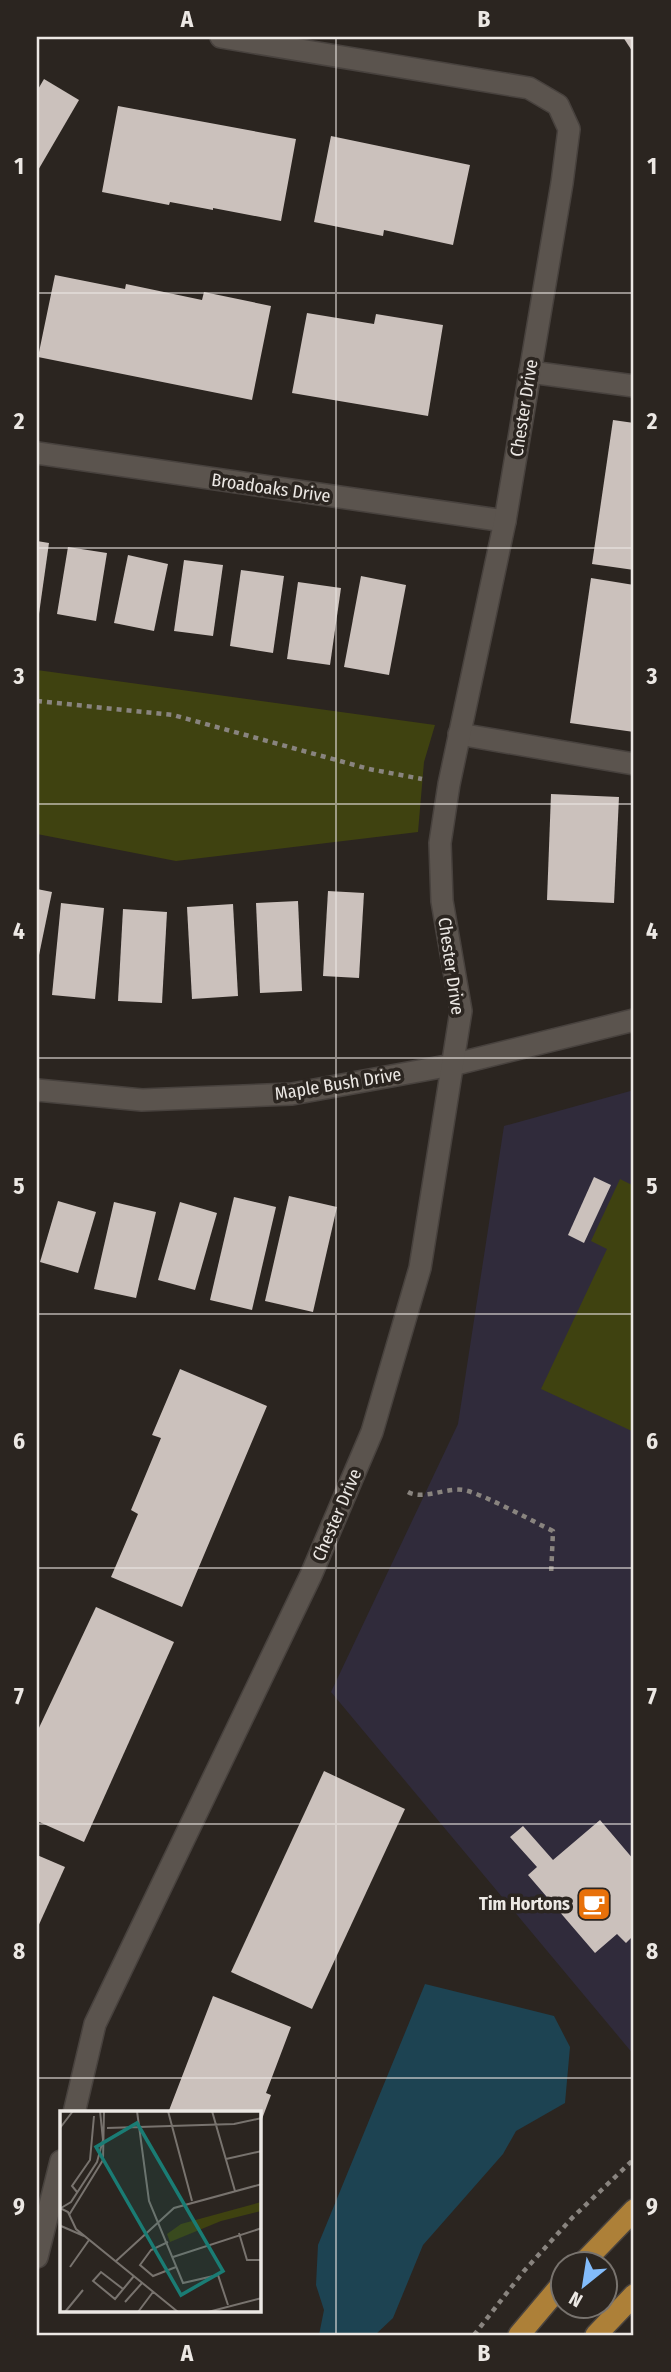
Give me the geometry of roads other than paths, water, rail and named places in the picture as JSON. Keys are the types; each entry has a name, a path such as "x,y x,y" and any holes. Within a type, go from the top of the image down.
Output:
{"main road":[{"path":"595,2250 634,2210"},
{"path":"596,2335 634,2295"},
{"path":"519,2335 548,2301"}],"street":[{"name":"Chester Drive","path":"74,2111 95,2024 301,1597 372,1432 420,1268 461,1011 442,901 440,843 459,734 505,521 569,129 558,104 529,88 221,37"},
{"path":"530,372 634,386"},
{"name":"Broadoaks Drive","path":"37,453 505,521"},
{"path":"459,734 634,764"},
{"name":"Maple Bush Drive","path":"37,1090 142,1100 292,1094 452,1065 634,1020"},
{"path":"37,2257 60,2165"}],"water":[{"path":"425,1984 554,2016 570,2047 565,2103 516,2131 503,2154 423,2245 393,2318 375,2335 319,2335 324,2310 316,2285 318,2245"}],"place":[{"name":"Tim Hortons","path":"594,1904"}]}
